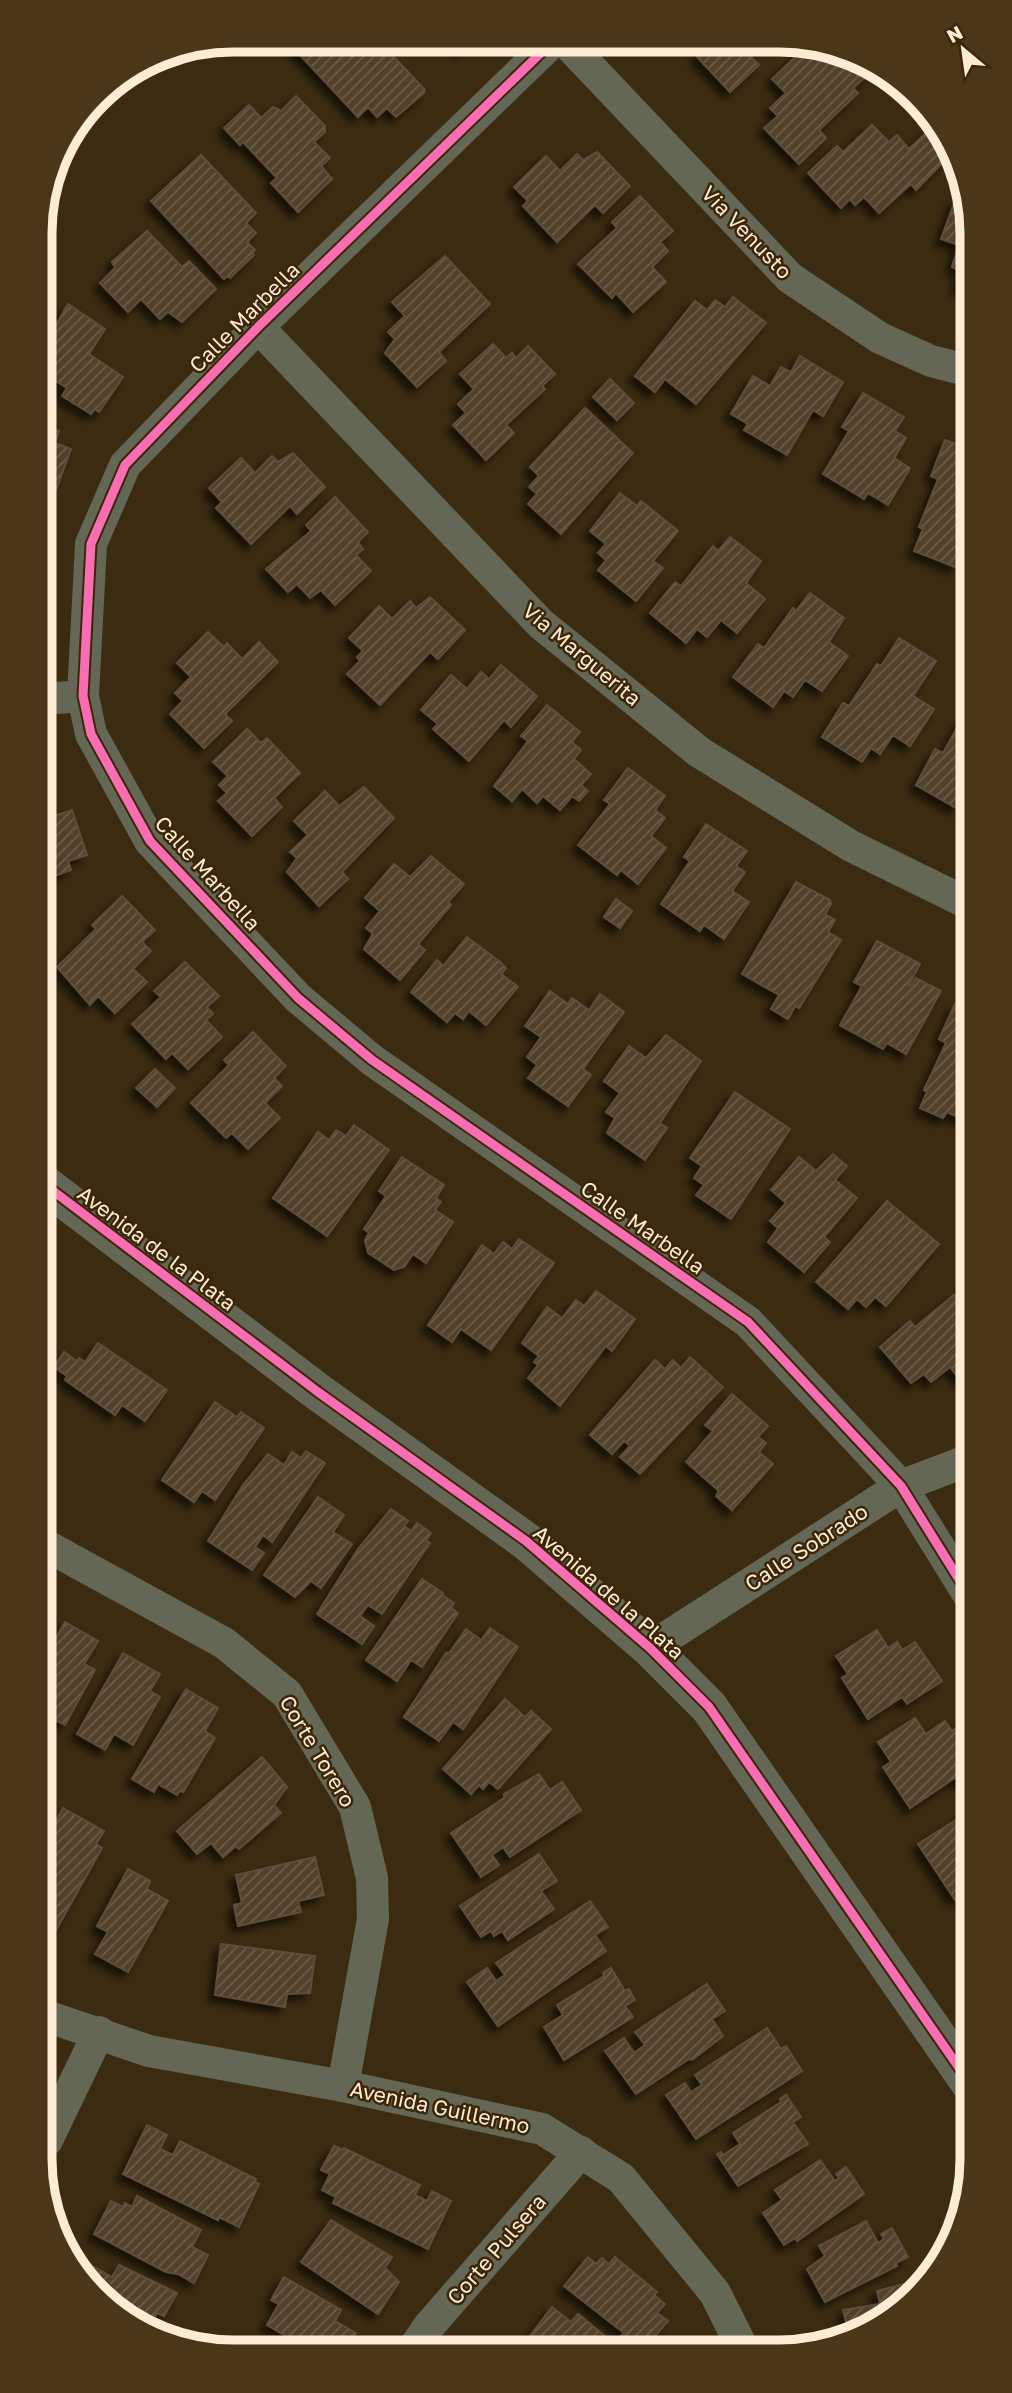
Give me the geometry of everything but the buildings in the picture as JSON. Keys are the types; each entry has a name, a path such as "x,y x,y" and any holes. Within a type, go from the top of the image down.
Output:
{"street":[{"name":"Calle Marbella","path":"541,52 258,327 125,465 91,544 83,696 91,734 150,841 298,998 372,1060 748,1322 901,1486 959,1580"},
{"name":"Via Venusto","path":"576,52 790,278 880,338 931,361 960,368"},
{"name":"Via Marguerita","path":"258,327 541,624 699,752 851,846 960,899"},
{"path":"53,698 83,696"},
{"name":"Avenida de la Plata","path":"53,1190 318,1392 526,1541 650,1648 709,1707 959,2068"},
{"name":"Calle Sobrado","path":"650,1648 901,1486 959,1464"},
{"name":"Corte Torero","path":"52,1549 224,1643 287,1694 355,1807 372,1878 373,1919 343,2086"},
{"name":"Avenida Guillermo","path":"52,2018 149,2051 343,2086 542,2129 621,2178 715,2293 738,2340"},
{"path":"52,2130 99,2032"},
{"name":"Corte Pulsera","path":"420,2340 429,2326 580,2152"}],"cycle path":[{"path":"541,52 258,327 125,465 91,544 83,696 91,734 150,841 298,998 372,1060 748,1322 901,1486 959,1580"},
{"path":"53,1190 318,1392 526,1541 650,1648 709,1707 959,2068"}]}
